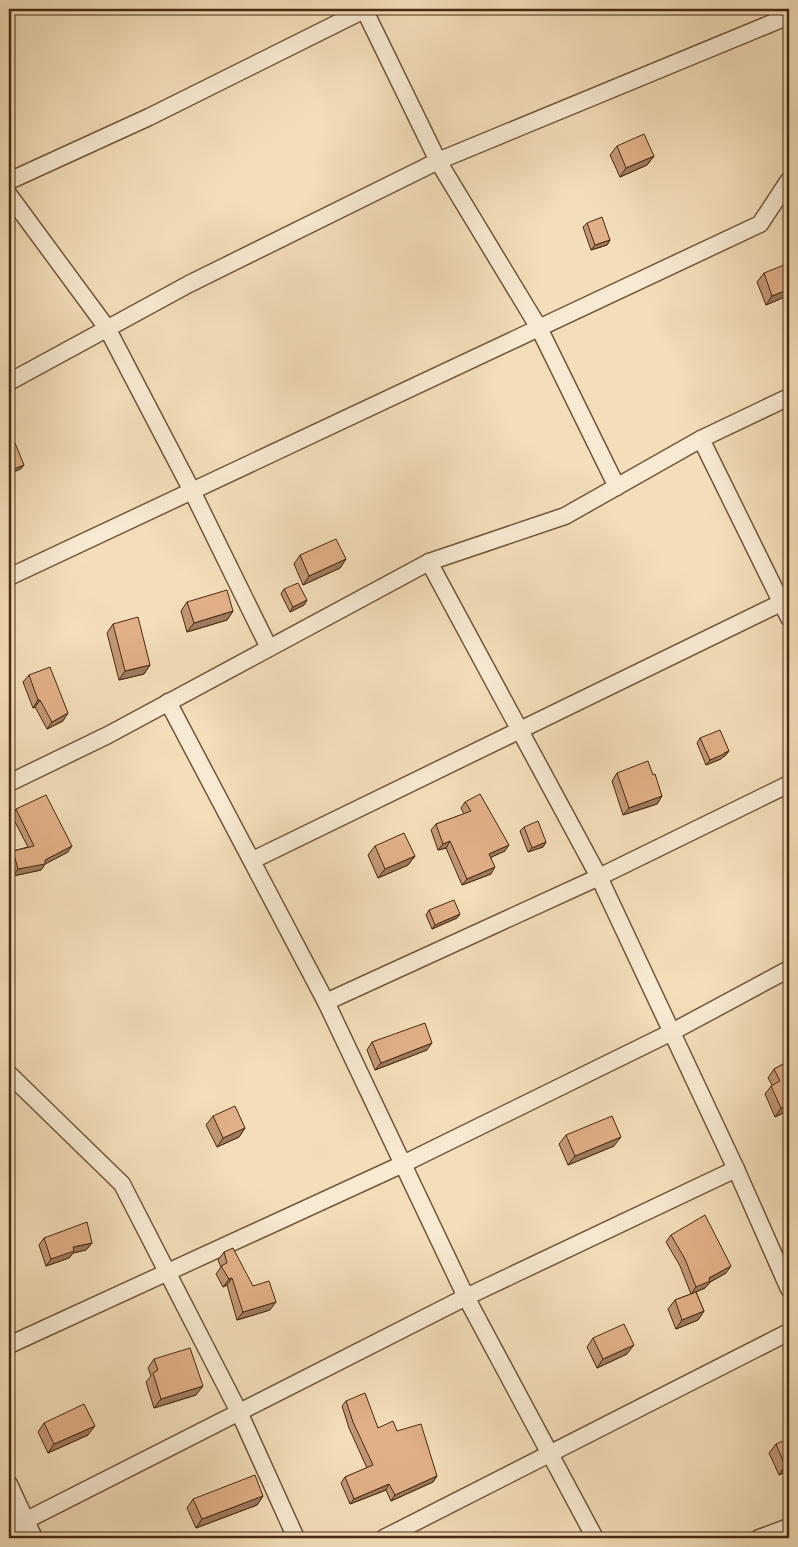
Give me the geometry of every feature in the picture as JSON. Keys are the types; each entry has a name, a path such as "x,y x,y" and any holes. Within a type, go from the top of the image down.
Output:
{"street":[{"path":"9,181 149,117 365,9 438,160 539,328 617,487"},
{"path":"9,382 189,284 438,160 789,16"},
{"path":"9,577 760,224 789,180"},
{"path":"9,195 107,328 192,491 270,648"},
{"path":"9,783 108,734 429,562 565,516 701,439 789,397"},
{"path":"701,439 785,601 789,618"},
{"path":"429,562 599,877 736,1170 789,1289"},
{"path":"253,860 785,601"},
{"path":"168,702 253,860 326,1002 466,1297 594,1538"},
{"path":"326,1002 599,877 789,784"},
{"path":"9,1345 403,1164 672,1032 789,969"},
{"path":"9,1074 122,1184 239,1412 296,1538"},
{"path":"9,1529 466,1297 736,1170"},
{"path":"384,1538 789,1332"},
{"path":"9,1484 34,1538"},
{"path":"759,1538 789,1527"}],"building":[{"path":"644,134 654,156 626,168 617,146"},
{"path":"602,217 610,240 595,245 587,223"},
{"path":"789,263 789,289 772,296 764,273"},
{"path":"15,443 24,465 9,471 9,445"},
{"path":"336,539 346,559 309,576 300,555"},
{"path":"298,583 307,600 293,607 284,589"},
{"path":"227,590 233,611 194,623 187,602"},
{"path":"138,617 150,665 125,671 113,624"},
{"path":"50,667 68,713 52,722 40,700 38,700 29,675"},
{"path":"720,730 729,751 710,760 700,738"},
{"path":"648,761 653,775 655,774 662,796 629,808 617,773"},
{"path":"480,794 509,845 489,854 495,867 467,879 450,841 443,844 436,824 471,811 465,802"},
{"path":"46,795 72,846 45,860 45,864 18,869 13,851 34,846 16,809"},
{"path":"538,821 546,842 532,848 524,827"},
{"path":"404,833 415,856 385,869 375,846"},
{"path":"454,900 460,914 435,925 429,910"},
{"path":"425,1023 432,1043 381,1063 372,1042"},
{"path":"789,1061 789,1105 781,1108 771,1086 780,1081 774,1069"},
{"path":"235,1106 245,1128 223,1138 213,1116"},
{"path":"612,1116 621,1137 575,1156 566,1135"},
{"path":"705,1215 731,1266 709,1278 710,1281 696,1287 685,1259 671,1235"},
{"path":"87,1222 92,1243 73,1247 74,1251 51,1259 44,1238"},
{"path":"233,1248 253,1286 269,1281 276,1302 243,1312 232,1278 229,1279 221,1266 227,1263 224,1252"},
{"path":"696,1292 704,1311 682,1320 675,1300"},
{"path":"624,1324 634,1345 603,1359 593,1338"},
{"path":"190,1348 203,1386 161,1399 153,1373 158,1370 154,1359"},
{"path":"365,1393 378,1428 393,1421 397,1431 421,1424 437,1476 395,1495 389,1484 354,1499 345,1477 373,1465 353,1422 346,1401"},
{"path":"84,1404 95,1426 54,1444 44,1423"},
{"path":"789,1438 789,1464 785,1466 776,1444"},
{"path":"255,1475 263,1496 202,1519 193,1499"},
{"path":"495,1532 498,1538 479,1538"}]}
